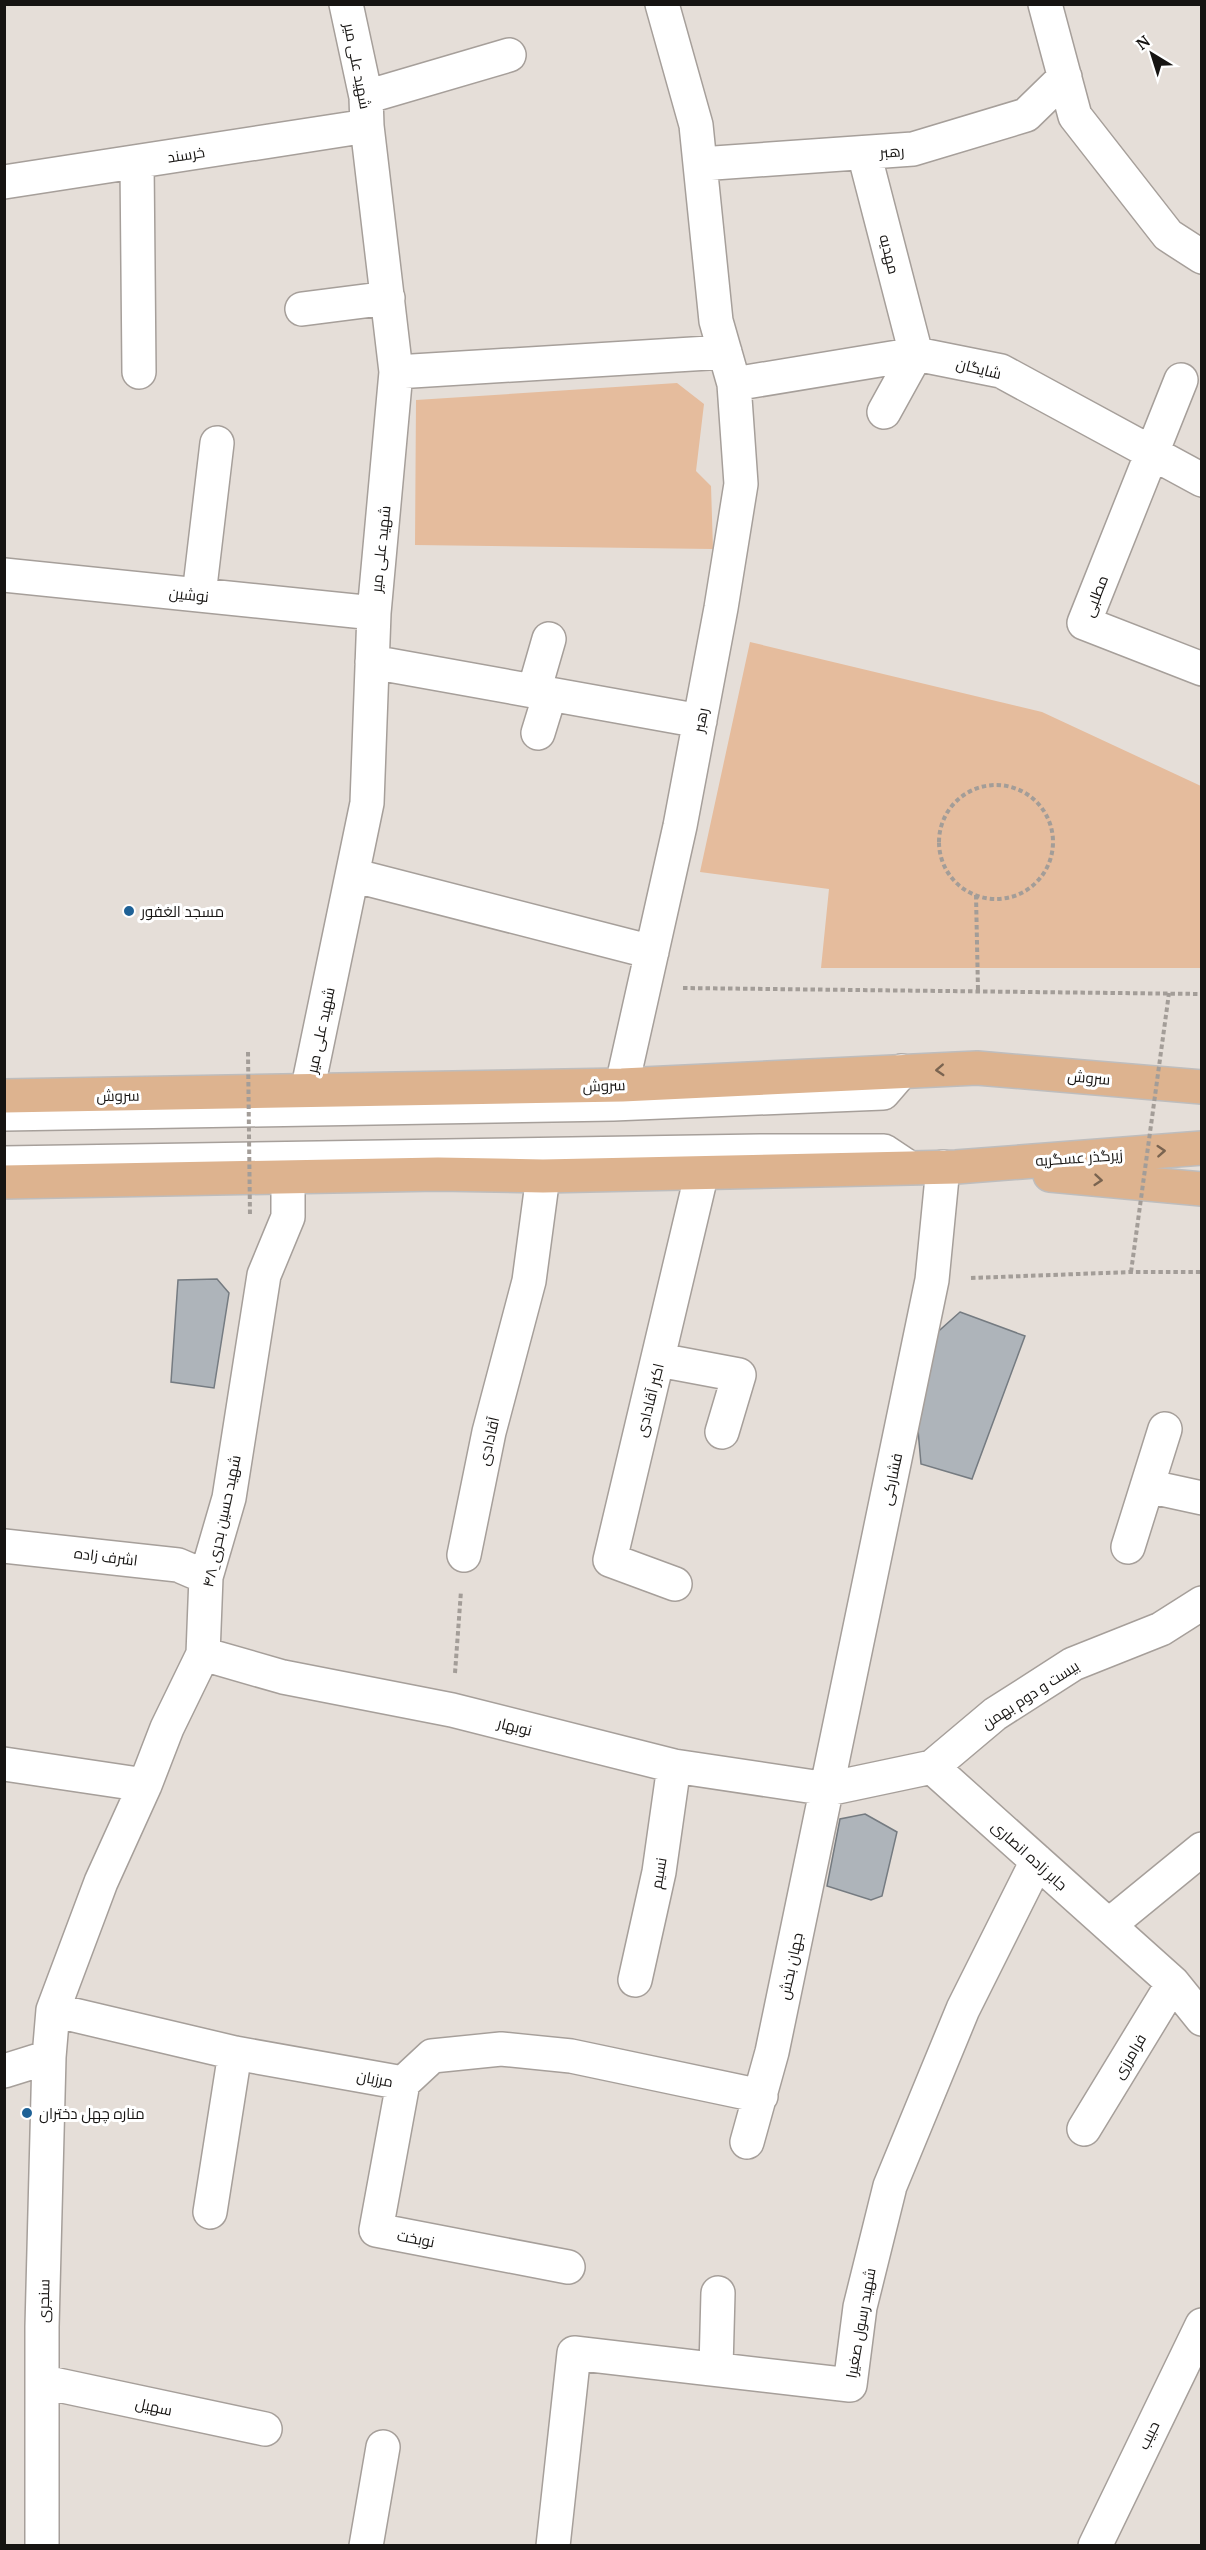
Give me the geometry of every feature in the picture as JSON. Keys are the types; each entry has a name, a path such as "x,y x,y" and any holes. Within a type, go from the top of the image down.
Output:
{"main road":[{"path":"977,1068 1202,1064"},
{"name":"سروش","path":"4,1096 622,1085 977,1068 1202,1087"},
{"name":"زیرگذر عسگریه","path":"949,1167 1202,1148"},
{"path":"4,1182 438,1174 543,1176 949,1167 1202,1189"}],"street":[{"name":"شهید علی میر","path":"307,1092 367,803 374,613 396,372 367,112 346,4"},
{"name":"رهبر","path":"622,1085 680,826 721,608 741,484 734,384 716,321 696,125 662,4"},
{"path":"1045,4 1076,116 1168,235 1202,257"},
{"name":"خرسند","path":"4,182 137,162 367,112 509,55"},
{"name":"رهبر","path":"700,164 913,149 1026,115 1065,77"},
{"name":"مهدیه","path":"864,153 916,354"},
{"path":"137,162 139,372"},
{"path":"302,309 388,298"},
{"path":"396,372 725,352"},
{"path":"884,412 916,354"},
{"name":"شایگان","path":"734,384 916,354 1001,371 1202,480"},
{"path":"1152,453 1180,380"},
{"path":"199,595 217,443"},
{"name":"مطلبی","path":"1152,453 1084,622 1202,669"},
{"name":"نوشین","path":"4,575 374,613"},
{"path":"538,733 549,639"},
{"path":"372,662 700,721"},
{"path":"352,875 652,952"},
{"path":"4,1114 613,1104 871,1094 883,1093 902,1071"},
{"path":"4,1163 884,1151 908,1167"},
{"name":"فشارکی","path":"828,1789 932,1280 949,1167"},
{"name":"اکبر آقادادی","path":"675,1584 610,1560 702,1172"},
{"name":"آقادادی","path":"464,1555 489,1432 529,1281 543,1176"},
{"name":"۴۸_شهید حسین بحری","path":"49,2057 53,2010 101,1882 145,1785 167,1728 203,1654 206,1577 229,1498 264,1275 288,1217 288,1177"},
{"path":"659,1360 739,1375 722,1432"},
{"path":"1128,1547 1165,1429"},
{"path":"1147,1486 1202,1498"},
{"name":"اشرف زاده","path":"4,1546 178,1565 206,1577"},
{"name":"بیست و دوم بهمن","path":"932,1767 995,1714 1072,1664 1161,1629 1202,1603"},
{"name":"نوبهار","path":"203,1654 283,1677 452,1710 674,1766 828,1789"},
{"path":"4,1764 145,1785"},
{"name":"نسیم","path":"635,1980 659,1872 674,1766"},
{"path":"828,1789 932,1767"},
{"name":"جابر زاده انصاری","path":"932,1767 1173,1983 1202,2019"},
{"name":"جهان بخش","path":"747,2142 772,2052 828,1789"},
{"path":"1109,1925 1202,1848"},
{"name":"شهید رسول صغیرا","path":"553,2546 574,2353 850,2385 860,2307 890,2186 963,2009 1037,1861"},
{"name":"فرامرزی","path":"1084,2129 1173,1983"},
{"name":"مرزبان","path":"53,2010 235,2053 403,2083 432,2056 501,2049 571,2056 761,2096"},
{"path":"210,2212 235,2053"},
{"path":"4,2071 49,2057"},
{"name":"سنجری","path":"42,2546 44,2382 42,2327 49,2057"},
{"name":"نوبخت","path":"403,2083 376,2230 568,2267"},
{"path":"716,2368 718,2294"},
{"name":"حبیب","path":"1095,2546 1202,2325"},
{"name":"سهیل","path":"44,2382 265,2429"},
{"path":"366,2546 383,2447"}],"path":[{"path":"991,784 1008,785 1025,792 1039,803 1049,818 1053,835 1052,853 1045,872 1032,886 1015,896 996,899 976,895 959,885 947,870 940,851 940,832 947,813 958,799 973,789 991,784"},
{"path":"976,895 978,991"},
{"path":"644,988 1202,994"},
{"path":"1131,1272 1169,993"},
{"path":"248,1052 250,1216"},
{"path":"932,1280 1131,1272 1202,1272"},
{"path":"452,1710 464,1555"}],"shaded area":[{"path":"677,383 704,404 696,471 711,486 713,549 415,545 416,400"},
{"path":"750,642 1042,712 1201,786 1201,968 821,968 829,889 700,872"}],"building":[{"path":"217,1279 229,1293 214,1388 171,1382 178,1280"},
{"path":"960,1312 1025,1336 972,1479 921,1464 918,1430 931,1338"},
{"path":"865,1814 897,1832 882,1896 871,1900 827,1886 840,1819"}],"place":[{"name":"مسجد الغفور","path":"129,911"},
{"name":"مناره چهل دختران","path":"27,2113"}]}
